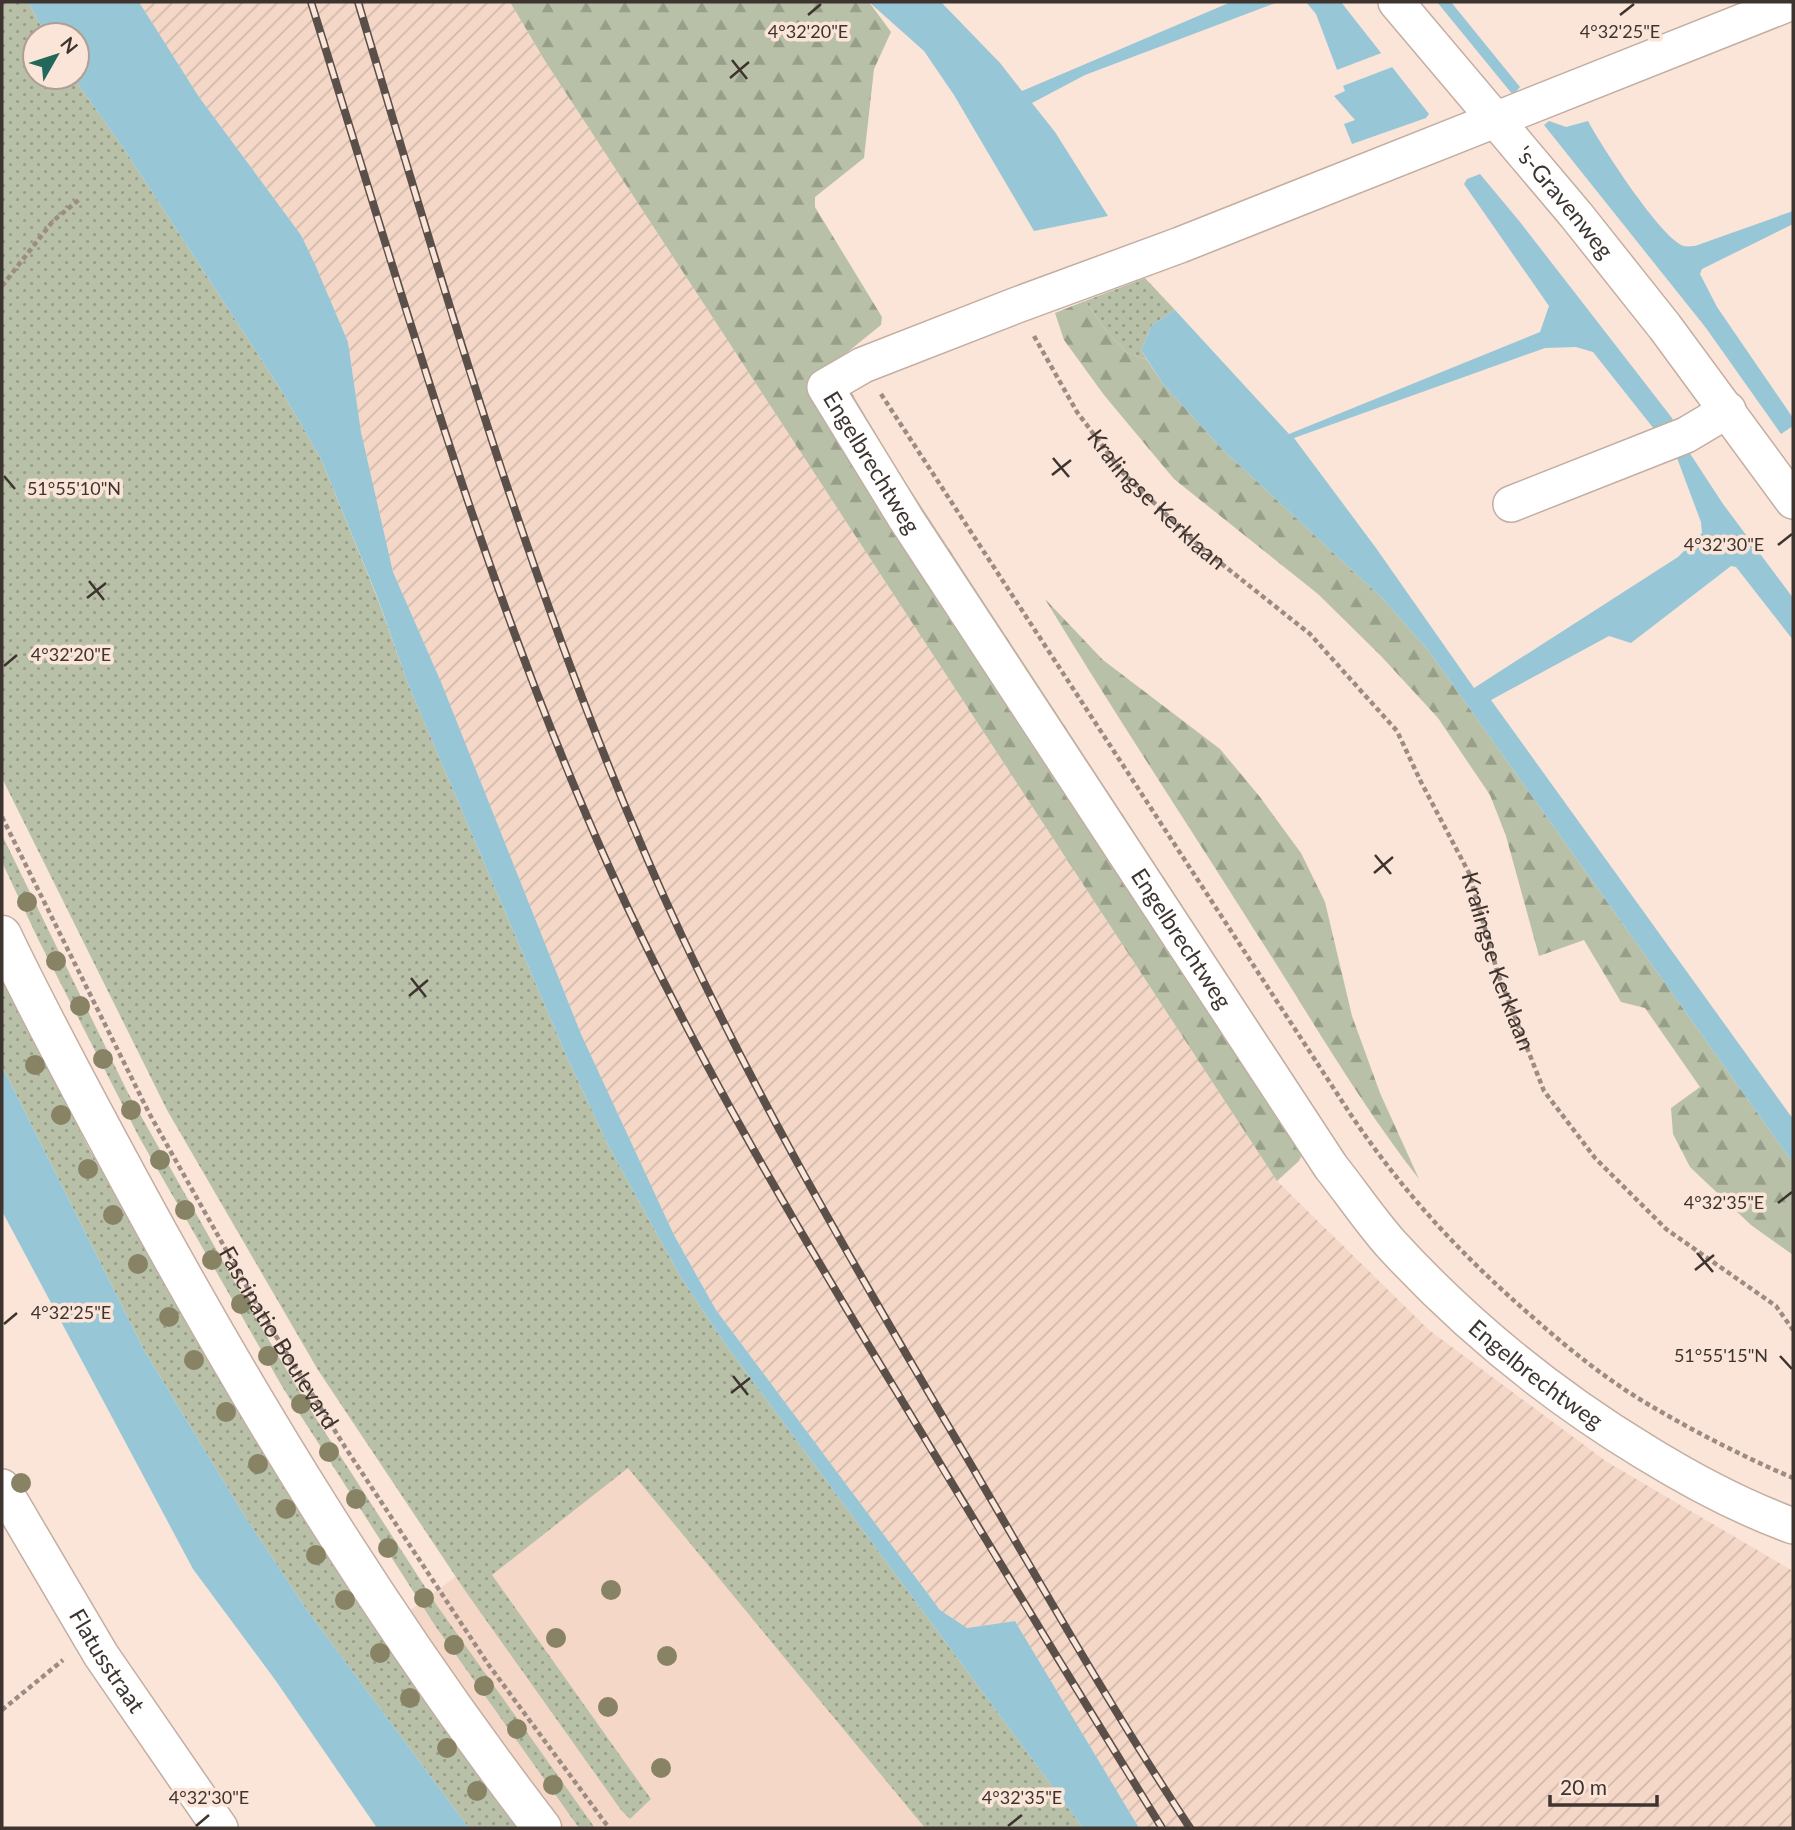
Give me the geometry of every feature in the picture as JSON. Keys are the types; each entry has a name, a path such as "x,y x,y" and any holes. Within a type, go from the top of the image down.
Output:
{"street":[{"name":"'s-Gravenweg","path":"1396,2 1576,215 1728,410 1783,465 1793,501"},
{"path":"1017,305 1180,245 1792,2"},
{"name":"Engelbrechtweg","path":"1017,305 863,365 825,387 914,530 1331,1167 1389,1241 1443,1298 1504,1353 1569,1403 1683,1475 1793,1526"},
{"path":"1511,504 1673,441 1728,410"},
{"path":"2,935 66,1062 199,1308 276,1439 361,1574 498,1771 542,1828"},
{"name":"Flatusstraat","path":"2,1487 90,1637 147,1725 220,1828"}],"path":[{"path":"2,286 53,221 81,198"},
{"name":"Kralingse Kerklaan","path":"1017,305 1077,412 1123,474 1198,545 1310,634 1398,731 1421,782 1469,873 1498,974 1544,1091 1595,1158 1666,1229 1776,1306 1793,1330"},
{"path":"863,365 1351,1115 1407,1193 1470,1261 1544,1328 1589,1363 1649,1405 1741,1454 1793,1478"},
{"name":"Fascinatio Boulevard","path":"2,817 149,1113 261,1312 345,1447 488,1664 609,1828"},
{"path":"2,1710 90,1637"}],"shaded area":[{"path":"139,2 510,2 545,61 1277,1181 1429,1330 1607,1462 1793,1571 1793,1828 1139,1828 1015,1621 966,1628 940,1610 716,1310 674,1235 581,1034 441,682 393,572 361,432 348,342 314,262 301,235 199,97"},
{"path":"628,1449 937,1828 500,1828 373,1638"}],"green space":[{"path":"2,2 28,2 38,21 21,21 21,91 83,91 124,149 281,390 321,459 377,597 408,684 566,1055 609,1147 680,1276 723,1341 1083,1828 925,1828 628,1468 492,1575 651,1799 630,1819 466,1592 318,1370 167,1110 2,778"},
{"path":"510,2 869,2 891,32 874,69 864,158 815,197 815,207 882,317 881,325 834,363 898,471 1320,1116 1299,1161 1277,1181 545,61"},
{"path":"1145,278 1175,310 1152,325 1141,350 1147,360 1126,352 1085,301"},
{"path":"1085,301 1126,352 1147,360 1163,384 1222,449 1382,598 1428,650 1793,1163 1793,1255 1751,1225 1690,1167 1673,1134 1671,1108 1700,1087 1645,1008 1621,1002 1584,940 1539,956 1506,836 1490,795 1438,718 1381,656 1318,594 1174,479 1104,395 1064,340 1055,313"},
{"path":"1045,599 1103,660 1220,749 1301,853 1325,902 1352,1016 1380,1093 1419,1179 1334,1057"},
{"path":"2,835 128,1093 308,1406 438,1607 595,1828 579,1828 436,1627 283,1388 139,1137 38,939 2,862"},
{"path":"2,972 88,1147 252,1430 366,1616 517,1828 469,1828 307,1610 246,1518 144,1350 2,1066"}],"water":[{"path":"28,2 139,2 199,97 301,235 348,342 361,432 393,572 441,682 581,1034 674,1235 716,1310 940,1610 967,1628 1015,1621 1139,1828 1083,1828 723,1341 680,1276 609,1147 566,1055 408,684 377,596 321,459 281,390 124,149 83,91 91,91 91,21 38,21"},
{"path":"869,2 941,2 1000,63 1022,91 1231,2 1278,2 1085,75 1032,103 1055,132 1108,216 1034,231 954,95 924,51"},
{"path":"1306,2 1341,2 1429,114 1426,118 1352,144 1344,124 1355,120 1334,96 1345,91 1316,14"},
{"path":"1437,2 1451,2 1520,87 1513,95"},
{"path":"1549,121 1566,127 1588,121 1647,210 1674,240 1684,246 1695,246 1793,211 1793,224 1702,269 1700,274 1717,307 1793,418 1793,426 1781,434 1706,328 1544,125"},
{"path":"1480,174 1520,222 1672,418 1689,452 1723,504 1793,598 1793,640 1736,567 1731,566 1631,643 1609,636 1491,700 1793,1119 1793,1163 1428,650 1382,598 1222,449 1163,384 1141,350 1152,325 1175,310 1289,434 1540,332 1549,306 1464,184 1467,179","holes":["1576,347 1593,352 1677,458 1701,522 1702,533 1678,557 1474,688 1376,548 1294,438 1545,348"]},
{"path":"2,1066 144,1350 246,1518 307,1610 469,1828 377,1828 276,1681 193,1569 2,1211"}],"pier":[{"path":"1384,52 1395,66 1340,87 1334,71"}],"railway":[{"path":"311,2 412,330 484,547 522,655 609,867 674,1002 782,1200 1162,1828"},
{"path":"358,2 456,326 525,540 603,752 680,932 754,1082 834,1229 1072,1638 1190,1828"}]}
